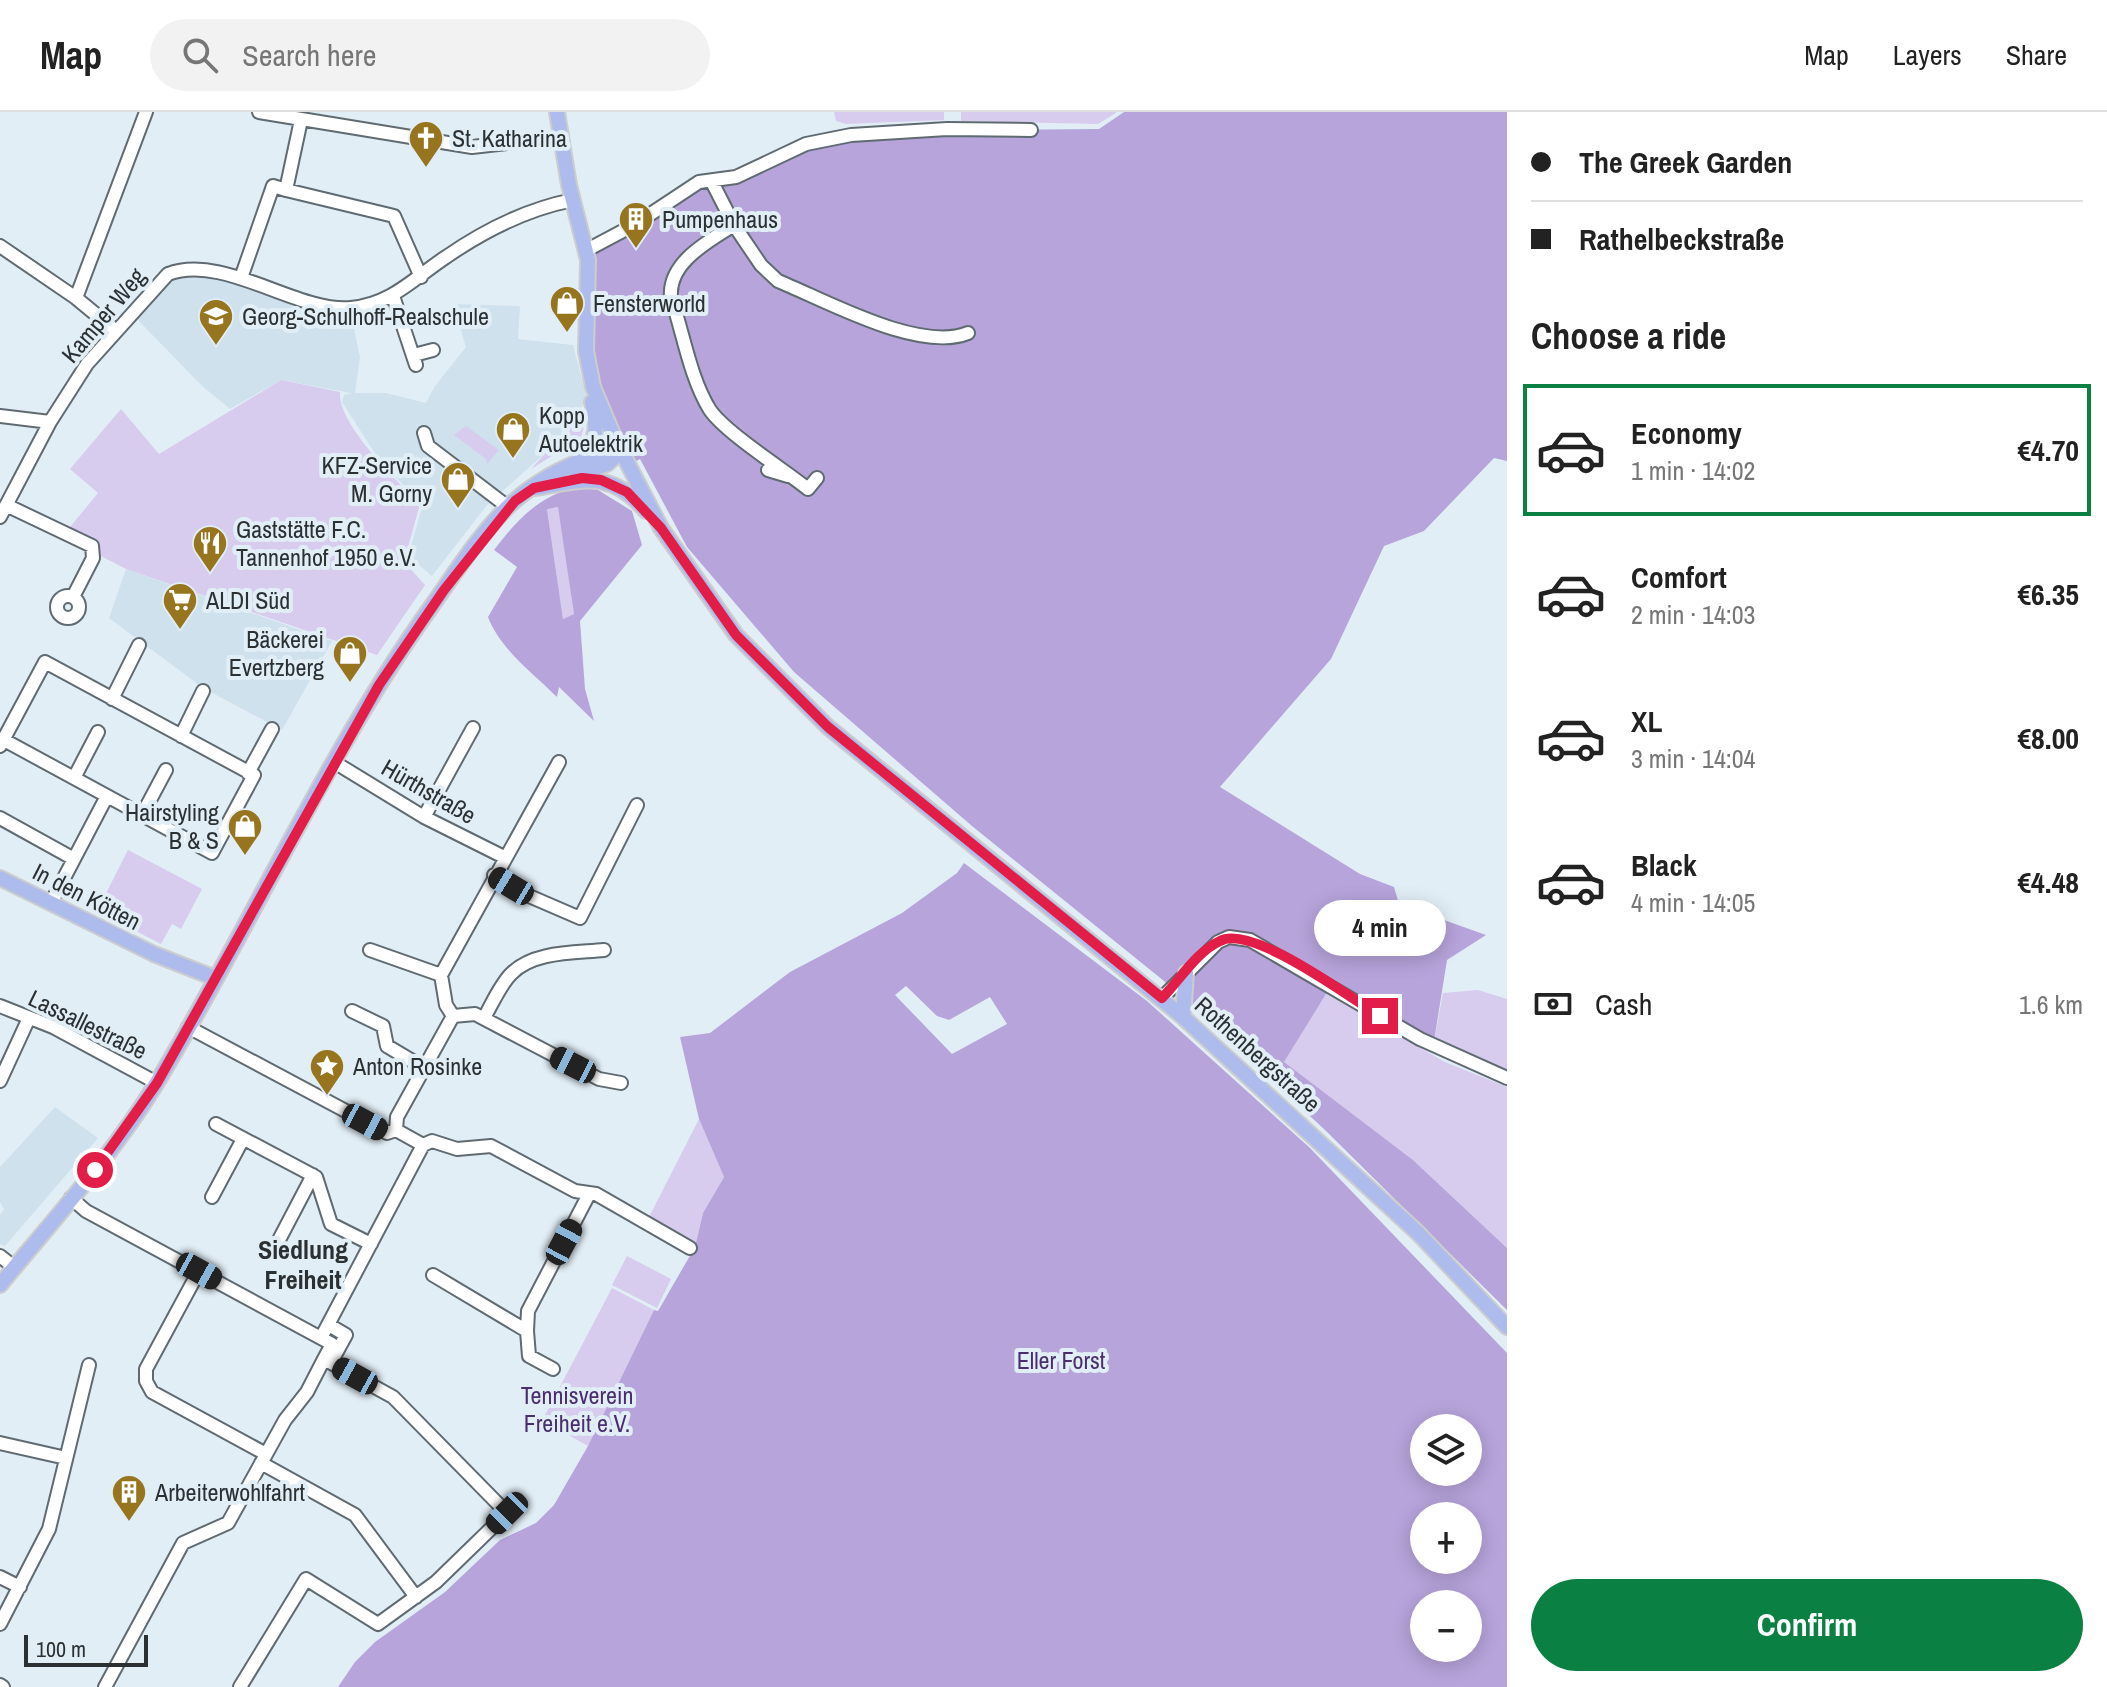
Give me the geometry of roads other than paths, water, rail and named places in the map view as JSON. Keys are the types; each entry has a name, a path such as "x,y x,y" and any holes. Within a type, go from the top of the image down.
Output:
{"main road":[{"path":"557,112 573,200 587,250 586,351 593,387 590,396 597,427 589,450 569,467"},
{"name":"Rothenbergstraße","path":"593,387 621,451 661,528 736,635 828,727 1162,998 1362,1180 1507,1327"},
{"path":"0,1285 132,1121 157,1083 334,762 420,622 508,507 548,475 603,453 621,451"},
{"path":"534,488 607,464 621,451"},
{"name":"Rothenbergstraße","path":"534,488 582,478 614,485 633,498 661,528"},
{"name":"In den Kötten","path":"0,878 52,901 154,954 158,960 212,983"},
{"path":"1183,1017 1186,973"}],"street":[{"path":"76,298 146,112"},
{"path":"259,112 472,147 561,137"},
{"path":"286,190 301,120"},
{"path":"587,250 634,225 699,182 736,177 806,144 851,135 956,128 1031,130"},
{"path":"712,182 734,225 761,265 778,281 912,334 940,337 968,333"},
{"path":"241,278 273,186 394,216 421,277"},
{"name":"Kamper Weg","path":"73,597 93,558 92,546 80,537 3,511 50,422 87,364 168,274 192,271 241,278 339,308 368,305 393,296 444,258 491,229 528,211 573,200"},
{"path":"734,225 674,271 671,297 703,395 713,413 808,489 817,478"},
{"path":"0,246 76,298 116,331"},
{"path":"393,296 415,360 433,350"},
{"path":"0,416 50,422"},
{"path":"424,433 428,446 508,507"},
{"path":"768,470 795,478"},
{"path":"112,699 139,645"},
{"path":"45,662 112,699 254,775 212,853 74,778 2,743 45,662"},
{"path":"181,736 203,691"},
{"path":"424,817 473,728"},
{"path":"248,773 272,729"},
{"path":"74,778 98,732"},
{"name":"Hürthstraße","path":"334,762 424,817 504,857"},
{"path":"453,1016 446,1005 441,975 559,762"},
{"path":"142,815 166,770"},
{"path":"52,901 107,796"},
{"path":"494,875 529,896 580,918 637,805"},
{"path":"0,818 74,859"},
{"path":"1162,998 1218,942 1229,937 1250,940 1420,1039 1507,1078"},
{"path":"370,950 441,975"},
{"path":"484,1018 510,974 531,961 604,950"},
{"name":"Lassallestraße","path":"0,1006 104,1052 157,1083"},
{"path":"352,1011 383,1026 387,1046 424,1068"},
{"path":"396,1130 397,1117 453,1016 465,1013 484,1018 599,1079 621,1083"},
{"path":"0,1081 29,1018"},
{"path":"188,1027 387,1133 396,1130 423,1145"},
{"path":"216,1124 313,1175 331,1224 371,1244"},
{"path":"212,1197 243,1139"},
{"path":"321,1338 423,1145 432,1141 457,1149 491,1146 588,1196 596,1194 690,1248"},
{"path":"280,1238 313,1175"},
{"path":"553,1369 529,1356 528,1311 588,1196"},
{"path":"71,1198 86,1211 332,1344 328,1361"},
{"path":"0,1256 15,1268"},
{"path":"199,1271 146,1369 145,1379 152,1392 355,1515 416,1597"},
{"path":"433,1275 527,1331"},
{"path":"105,1687 183,1543 228,1523 263,1459 346,1335 329,1325"},
{"path":"240,1687 306,1579 378,1624 416,1597 507,1513 393,1397 328,1361"},
{"path":"0,1624 49,1529 89,1365"},
{"path":"0,1443 66,1458"},
{"path":"0,1577 20,1587"}],"place":[{"name":"St. Katharina","path":"426,169"},
{"name":"Pumpenhaus","path":"636,250"},
{"name":"Fensterworld","path":"567,334"},
{"name":"Georg-Schulhoff-Realschule","path":"216,347"},
{"name":"Kopp Autoelektrik","path":"513,460"},
{"name":"KFZ-Service M. Gorny","path":"458,510"},
{"name":"Gaststätte F.C. Tannenhof 1950 e.V.","path":"210,574"},
{"name":"ALDI Süd","path":"180,631"},
{"name":"Bäckerei Evertzberg","path":"350,684"},
{"name":"Hairstyling B & S","path":"245,857"},
{"name":"Anton Rosinke","path":"327,1097"},
{"name":"Arbeiterwohlfahrt","path":"129,1523"}],"district":[{"name":"Siedlung Freiheit","path":"303,1264"}],"park label":[{"name":"Eller Forst","path":"1061,1360"},
{"name":"Tennisverein Freiheit e.V.","path":"577,1409"}]}
